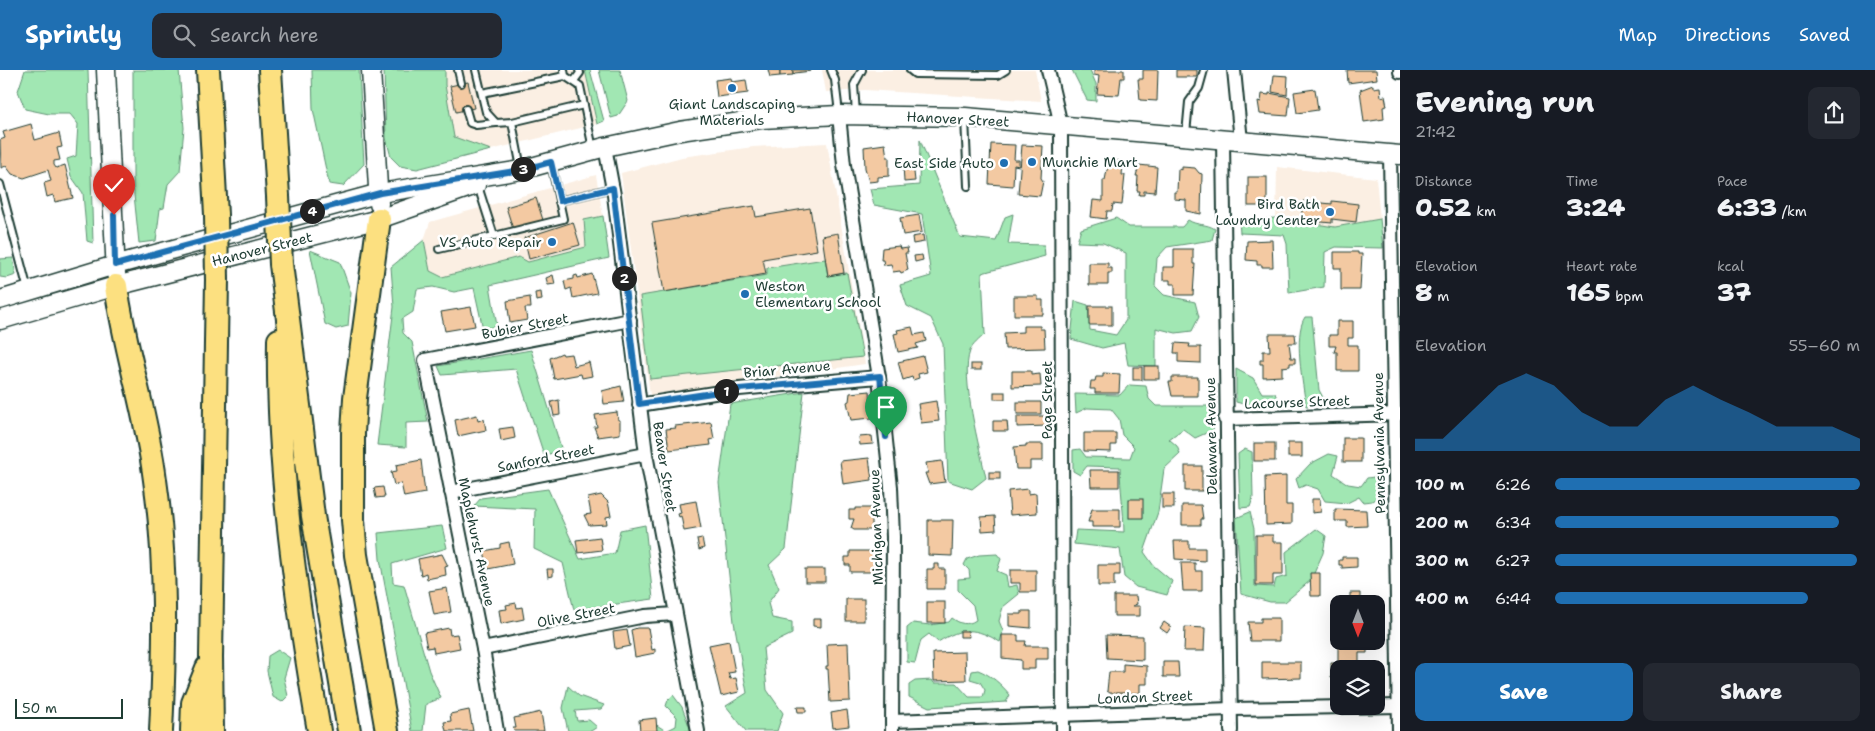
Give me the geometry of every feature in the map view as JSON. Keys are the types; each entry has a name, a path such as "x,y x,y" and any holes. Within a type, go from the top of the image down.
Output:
{"highway":[{"path":"208,70 216,215 217,280 211,658 212,731"},
{"path":"270,70 281,264 279,374 283,450 299,598 319,731"},
{"path":"378,219 355,398 352,433 352,520 387,731"},
{"path":"281,264 313,516 349,731"},
{"path":"116,275 119,309 150,446 160,513 165,613 161,731"},
{"path":"192,731 193,703 211,658"}],"main road":[{"path":"106,70 116,275"},
{"path":"372,70 380,193 378,219"},
{"name":"Hanover Street","path":"0,300 29,292 378,219 476,181 599,149 709,126 761,119 847,115 965,117 1395,155"},
{"name":"Hanover Street","path":"0,320 116,275 380,193 422,184 476,181"}],"street":[{"name":"Page Street","path":"1048,70 1061,125 1063,731"},
{"path":"1234,70 1241,141"},
{"name":"Michigan Avenue","path":"847,115 844,166 880,376 891,487 894,537 892,726"},
{"name":"Delaware Avenue","path":"1223,140 1225,419 1231,731"},
{"name":"Beaver Street","path":"599,149 613,188 646,454 698,731"},
{"name":"Pennsylvania Avenue","path":"1395,155 1398,731"},
{"name":"Bubier Street","path":"425,360 630,320"},
{"name":"Maplehurst Avenue","path":"425,360 483,649 497,731"},
{"name":"Briar Avenue","path":"639,404 739,389 880,376"},
{"name":"Lacourse Street","path":"1225,419 1397,414"},
{"name":"Sanford Street","path":"451,492 646,454"},
{"name":"Olive Street","path":"483,649 645,616 675,614"},
{"name":"London Street","path":"892,726 1063,715 1399,706"}],"lane":[{"path":"458,70 461,83"},
{"path":"476,70 486,112 496,123"},
{"path":"574,81 580,73 579,70"},
{"path":"831,70 847,115"},
{"path":"847,115 854,85 862,70"},
{"path":"910,70 915,74 998,75 1006,70"},
{"path":"1186,138 1189,102 1199,88 1204,70"},
{"path":"482,93 565,73 580,86 584,105 599,149"},
{"path":"466,110 470,123 476,125 512,122 584,105"},
{"path":"965,117 968,186"},
{"path":"512,122 521,170"},
{"path":"439,249 563,218 551,162"},
{"path":"476,181 494,236"},
{"path":"0,184 29,292"},
{"path":"560,201 613,188"}],"shaded area":[{"path":"445,70 585,70 597,124 491,150 454,137 445,85"},
{"path":"822,70 1035,70 1041,101 865,90 826,92"},
{"name":"Weston Elementary School","path":"827,143 865,364 650,395 621,173 682,157 753,147"},
{"path":"1277,167 1376,178 1380,219 1335,227 1276,218"},
{"path":"596,175 603,216 584,220 586,247 528,262 519,257 442,277 430,271 424,240 430,222"}],"green space":[{"path":"25,70 88,70 93,243 87,241 83,193 71,176 67,159 76,156 78,124 70,114 49,114 25,109 18,91"},
{"path":"133,70 179,70 184,128 180,171 168,184 164,208 160,209 156,241 139,243 133,185"},
{"path":"312,70 359,70 364,164 343,186 329,184 313,109"},
{"path":"384,70 445,70 445,85 454,137 491,150 417,169 400,166 391,157 386,138"},
{"path":"585,70 590,70 604,121 597,124"},
{"path":"599,70 620,70 628,101 618,116 611,118"},
{"path":"1072,70 1090,70 1096,84 1096,101 1087,100"},
{"path":"920,140 960,237 996,241 1005,217 1013,214 1008,244 1044,245 1045,256 982,273 985,334 974,344 970,351 967,378 972,413 986,478 972,489 948,481 943,344 931,318 907,306 900,285 931,276 922,214 874,205 870,189 919,185"},
{"path":"603,216 609,258 490,285 497,326 483,329 474,288 454,292 433,287 417,289 413,312 402,319 403,333 412,342 428,422 406,423 406,447 377,445 394,307 391,267 424,240 430,271 442,277 519,257 528,262 586,247 584,220"},
{"path":"1116,218 1129,227 1182,227 1188,220 1215,229 1212,240 1167,247 1157,258 1155,286 1164,295 1195,302 1199,317 1192,331 1176,333 1156,328 1156,366 1128,365 1124,343 1102,348 1071,339 1075,301 1088,305 1090,330 1116,335 1126,320 1126,253 1103,243 1077,242 1081,229"},
{"path":"1276,218 1335,227 1380,219 1383,248 1336,247 1325,252 1324,287 1289,293 1287,244 1284,235 1240,233 1239,220"},
{"path":"310,250 340,262 351,293 348,326 336,329 325,324"},
{"path":"13,258 16,275 7,278 0,277 0,259"},
{"path":"825,259 828,276 847,273 863,357 650,379 640,296 767,275 767,268"},
{"path":"1305,317 1312,317 1319,390 1327,405 1306,406 1299,347 1301,325"},
{"path":"531,350 562,451 544,455 516,369 442,375 438,366"},
{"path":"1236,369 1253,378 1262,393 1275,393 1279,405 1247,405 1236,402"},
{"path":"1129,385 1146,386 1149,399 1156,406 1212,406 1215,415 1213,430 1195,438 1183,429 1169,439 1177,446 1180,454 1164,469 1158,512 1144,552 1154,566 1172,581 1167,595 1136,587 1124,577 1120,549 1074,544 1076,530 1124,532 1120,467 1087,466 1080,475 1073,471 1073,450 1080,449 1086,457 1130,458 1134,447 1122,435 1119,419 1111,409 1087,408 1076,413 1075,394 1120,395"},
{"path":"804,392 786,549 769,565 779,588 768,603 772,618 792,622 792,634 763,648 767,690 783,713 777,731 746,731 726,706 747,693 734,622 719,483 730,404"},
{"path":"1245,449 1252,452 1253,498 1250,507 1240,508 1238,454"},
{"path":"1329,454 1338,456 1333,474 1348,484 1361,486 1367,478 1374,477 1379,483 1379,496 1372,501 1363,502 1359,497 1347,503 1325,501 1318,489 1306,485 1299,488 1296,479 1310,464"},
{"path":"548,489 580,559 615,553 620,530 645,525 653,599 574,610 563,563 534,549 535,509 474,506 481,498"},
{"path":"1250,512 1254,529 1255,586 1274,587 1276,579 1287,576 1286,552 1316,529 1326,536 1323,553 1311,580 1285,602 1270,602 1241,594 1236,518"},
{"path":"442,526 447,548 392,564 393,583 404,585 429,671 441,698 426,704 423,731 412,731 380,559 378,533"},
{"path":"997,554 1001,559 997,571 1006,575 1008,587 1017,585 1019,594 1003,607 999,621 1003,631 1000,642 976,631 962,631 938,642 929,634 921,640 915,663 907,662 907,628 913,623 930,625 949,622 952,618 964,624 976,620 973,605 958,590 958,579 970,578 969,570 964,565 967,559 979,555"},
{"path":"278,650 290,658 284,678 288,696 282,702 273,697 267,671 268,656"},
{"path":"978,670 991,677 1007,691 1010,695 1006,702 929,707 909,697 909,685 915,681 932,680 934,683 956,683 969,697 983,697 985,690 980,682 970,679 972,671"},
{"path":"568,686 579,696 604,705 601,709 575,711 577,721 589,720 597,727 591,731 568,731 563,708"},
{"path":"673,695 682,707 691,731 666,731 676,726 677,717 666,706 668,700"},
{"path":"652,722 666,731 645,731"}],"building":[{"path":"768,70 780,70 780,76 770,77"},
{"path":"780,70 793,70 793,75 780,76"},
{"path":"793,70 811,71 795,73 793,75"},
{"path":"1094,70 1124,70 1124,78 1121,78 1119,95 1097,94 1099,76 1094,75"},
{"path":"1143,70 1158,70 1157,101 1140,100 1138,79 1143,79"},
{"path":"1176,70 1197,70 1197,77 1176,77"},
{"path":"1347,70 1376,70 1377,79 1348,83"},
{"path":"1274,75 1288,76 1287,95 1272,92"},
{"name":"Giant Landscaping Materials","path":"731,78 732,82 746,80 748,93 717,97 715,80"},
{"path":"468,82 474,108 456,112 450,86"},
{"path":"1373,85 1373,88 1380,87 1381,97 1385,96 1387,106 1383,107 1384,119 1364,122 1360,90"},
{"path":"1315,89 1318,110 1297,113 1294,92"},
{"path":"1269,93 1290,97 1288,116 1260,114 1258,101 1261,102 1262,94 1269,95"},
{"path":"31,124 35,140 59,133 62,147 57,148 60,160 54,161 54,165 56,168 65,165 73,198 55,202 53,195 47,197 44,183 51,181 48,170 24,178 12,174 6,166 1,168 0,140 5,138 3,132"},
{"path":"885,144 887,157 889,157 889,176 878,177 878,181 869,182 865,168 864,147"},
{"name":"East Side Auto","path":"991,144 1015,145 1014,160 1019,160 1019,166 1014,165 1013,186 989,184"},
{"name":"Munchie Mart","path":"1022,145 1043,146 1041,178 1043,181 1040,196 1018,194"},
{"path":"1109,160 1122,161 1123,164 1122,175 1125,175 1122,205 1113,204 1112,211 1107,211 1106,219 1091,217 1093,200 1103,201 1103,180 1105,180"},
{"path":"913,163 915,181 904,182 903,164"},
{"path":"1139,165 1157,167 1155,192 1144,191 1144,195 1139,195 1140,191 1137,191 1138,176 1136,176"},
{"path":"1182,167 1195,168 1202,174 1201,214 1186,211 1186,200 1174,199 1174,192 1177,192 1178,169 1182,170"},
{"path":"1248,177 1267,177 1267,206 1248,206"},
{"path":"536,198 543,220 513,229 506,207"},
{"name":"Bird Bath Laundry Center","path":"1303,201 1332,204 1332,201 1358,204 1356,222 1332,219 1332,223 1301,220"},
{"path":"754,206 756,217 810,208 817,250 763,259 766,274 664,292 652,223"},
{"path":"919,215 922,232 903,235 900,218"},
{"name":"VS Auto Repair","path":"573,222 580,245 529,259 524,238"},
{"path":"838,233 844,273 828,276 822,236"},
{"path":"923,235 924,242 913,244 912,237"},
{"path":"1272,240 1273,267 1262,267 1262,265 1257,265 1257,261 1246,260 1247,241"},
{"path":"899,246 900,249 907,248 908,253 905,253 908,270 901,273 900,271 893,272 891,264 884,265 883,260 881,260 882,248"},
{"path":"1174,249 1193,249 1193,264 1195,264 1193,295 1175,295 1175,284 1170,284 1170,280 1163,280 1163,267 1174,267"},
{"path":"1334,252 1358,252 1358,254 1362,254 1360,290 1341,290 1341,268 1334,268"},
{"path":"922,255 923,260 915,262 914,256"},
{"path":"1089,263 1108,263 1108,268 1112,268 1112,273 1108,273 1108,285 1089,285"},
{"path":"592,274 597,293 573,298 571,288 566,290 564,281 574,279 574,276 577,275 578,278"},
{"path":"553,275 555,284 548,285 546,278"},
{"path":"541,292 542,300 536,301 535,293"},
{"path":"1014,296 1038,296 1038,300 1043,300 1043,315 1014,315"},
{"path":"530,297 531,308 525,308 527,320 510,323 507,301"},
{"path":"1089,306 1112,306 1112,325 1089,325"},
{"path":"471,307 475,326 445,331 441,312"},
{"path":"1337,321 1353,321 1353,338 1348,338 1348,345 1358,345 1358,371 1337,371 1337,352 1334,352 1336,346 1329,346 1329,335 1337,335"},
{"path":"1023,326 1040,326 1040,329 1044,329 1045,348 1005,349 1004,333 1023,332"},
{"path":"912,327 914,335 924,333 926,341 916,344 918,348 898,352 894,334 898,333 897,330"},
{"path":"1269,334 1295,334 1296,343 1289,343 1291,358 1295,358 1295,363 1282,367 1282,376 1263,377 1263,364 1260,364 1260,360 1263,360 1263,351 1270,351"},
{"path":"1175,343 1190,344 1189,347 1201,347 1201,363 1178,362 1178,353 1174,353"},
{"path":"562,353 563,355 571,354 574,366 589,362 592,376 582,378 581,374 554,379 550,358"},
{"path":"923,356 927,372 918,374 919,378 913,380 912,377 903,380 898,362"},
{"path":"971,364 981,364 981,370 971,370"},
{"path":"1144,366 1159,366 1159,379 1144,379"},
{"path":"1133,367 1142,367 1142,380 1133,380"},
{"path":"1012,371 1031,371 1031,375 1040,374 1041,386 1012,387"},
{"path":"1103,373 1120,374 1119,393 1095,393 1095,389 1090,389 1091,381 1095,381 1096,377 1103,377"},
{"path":"1172,377 1198,377 1198,396 1172,396 1169,382 1172,382"},
{"path":"621,386 624,402 604,404 602,391"},
{"path":"870,391 872,418 851,420 847,402 849,401 850,393"},
{"path":"994,392 1005,392 1005,399 994,399"},
{"path":"559,400 560,415 554,416 551,402"},
{"path":"936,401 939,421 921,423 918,404"},
{"path":"1017,402 1041,402 1041,414 1017,414"},
{"path":"617,412 618,420 620,420 620,434 598,437 594,427 597,427 595,415"},
{"path":"477,415 478,421 484,419 486,430 458,436 455,420"},
{"path":"1017,416 1047,416 1047,426 1017,427"},
{"path":"993,421 1007,421 1008,431 993,431"},
{"path":"711,422 714,439 710,440 711,445 669,450 666,429 676,428 675,426"},
{"path":"513,427 515,438 501,441 499,429"},
{"path":"1084,433 1116,433 1116,445 1111,445 1111,452 1084,451"},
{"path":"872,436 873,444 860,445 859,437"},
{"path":"1343,438 1361,438 1361,462 1343,462"},
{"path":"1254,443 1275,443 1275,461 1254,461"},
{"path":"1288,443 1302,443 1302,457 1288,457"},
{"path":"1026,444 1043,444 1043,461 1030,461 1030,469 1016,469 1014,447 1026,446"},
{"path":"869,458 872,480 843,484 840,461"},
{"path":"421,460 425,493 404,497 401,483 394,485 391,472 397,471 396,465"},
{"path":"942,461 945,482 929,484 925,473 928,473 926,463"},
{"path":"1185,466 1202,466 1202,491 1185,491"},
{"path":"1090,470 1119,470 1119,487 1091,487"},
{"path":"989,472 1000,472 1000,479 989,479"},
{"path":"1286,476 1286,505 1292,505 1292,524 1266,525 1265,477"},
{"path":"383,487 385,497 376,498 374,488"},
{"path":"1028,489 1028,494 1036,493 1037,513 1010,515 1008,491"},
{"path":"1162,494 1174,494 1174,508 1162,508"},
{"path":"601,495 608,502 611,516 606,517 607,524 589,525 584,515 591,514 588,498"},
{"path":"1129,499 1143,499 1143,518 1129,518"},
{"path":"1312,499 1320,499 1321,512 1312,513"},
{"path":"696,501 701,528 684,531 681,516 679,517 678,514 681,513 679,504"},
{"path":"1182,505 1201,505 1203,519 1201,519 1201,525 1182,525"},
{"path":"855,508 872,508 872,530 854,530 851,528 854,519 849,519 849,510 855,510"},
{"path":"1092,509 1120,509 1120,527 1092,527 1092,522 1088,522"},
{"path":"1335,509 1366,510 1367,526 1347,527 1347,521 1335,521"},
{"path":"995,516 996,530 982,531 981,517"},
{"path":"928,520 953,520 952,556 928,555"},
{"path":"1256,535 1273,535 1273,542 1283,542 1283,575 1273,575 1273,585 1256,585"},
{"path":"600,537 602,550 578,553 576,540"},
{"path":"702,538 704,548 699,550 697,539"},
{"path":"1174,541 1189,541 1189,548 1205,548 1205,561 1175,559"},
{"path":"509,542 513,564 488,569 484,551 500,548 500,544"},
{"path":"850,551 877,551 877,572 850,572 850,565 845,565 845,557 850,557"},
{"path":"442,554 448,566 445,567 446,575 427,579 426,573 421,575 418,559"},
{"path":"1342,557 1357,557 1357,567 1342,568 1342,565 1339,565 1339,560 1342,560"},
{"path":"1181,563 1195,563 1195,571 1202,571 1202,591 1183,591"},
{"path":"934,564 939,564 939,569 945,569 945,589 927,589 927,569 934,569"},
{"path":"1098,565 1120,565 1120,575 1114,575 1114,586 1098,586"},
{"path":"547,569 553,569 553,576 548,577"},
{"path":"805,569 825,569 825,582 805,582"},
{"path":"1010,570 1036,570 1036,592 1020,592 1020,583 1010,583"},
{"path":"1310,573 1320,573 1320,596 1311,596"},
{"path":"447,588 451,612 434,615 429,591"},
{"path":"1350,593 1360,593 1360,595 1350,595"},
{"path":"1114,596 1136,596 1137,604 1132,606 1140,606 1140,616 1114,616"},
{"path":"846,599 864,599 864,621 846,621"},
{"path":"927,602 945,602 945,623 927,623"},
{"path":"516,603 517,608 522,607 524,619 501,624 499,610 507,609 506,605"},
{"path":"1022,611 1031,611 1031,628 1009,626 1009,614 1022,614"},
{"path":"1261,618 1279,618 1279,641 1250,641 1248,622 1261,622"},
{"path":"813,619 821,619 821,627 813,626"},
{"path":"1164,622 1171,627 1167,633 1160,628"},
{"path":"1185,627 1205,628 1204,651 1184,651"},
{"path":"449,628 450,635 457,634 460,648 434,653 433,647 427,648 424,633"},
{"path":"648,628 652,650 655,649 655,653 635,657 631,630"},
{"path":"627,630 630,646 615,649 613,632"},
{"path":"960,631 968,631 969,637 960,637"},
{"path":"1002,635 1018,635 1018,641 1026,641 1025,646 1048,646 1048,659 1035,659 1035,669 1021,669 1021,660 1002,658"},
{"path":"1106,635 1143,636 1143,660 1107,658"},
{"path":"729,641 735,672 728,673 730,679 736,678 739,692 721,696 709,645"},
{"path":"848,643 850,701 830,702 828,669 826,669 826,666 828,666 827,644"},
{"path":"1338,650 1367,650 1367,653 1359,653 1359,660 1338,660"},
{"path":"965,652 966,680 934,681 933,653"},
{"path":"1163,662 1178,662 1179,677 1163,677"},
{"path":"1262,662 1301,662 1301,678 1262,679"},
{"path":"1123,664 1147,666 1147,684 1140,684 1140,693 1110,693 1107,691 1109,672 1123,672"},
{"path":"797,707 806,707 806,712 798,712"},
{"path":"469,710 473,731 446,731 444,722 451,721 450,714"},
{"path":"847,710 849,726 833,728 831,713"},
{"path":"541,712 544,731 514,731 513,728 516,728 514,718"},
{"path":"656,718 657,731 640,731 639,720"}],"place":[{"name":"Giant Landscaping Materials","path":"732,88"},
{"name":"Munchie Mart","path":"1032,162"},
{"name":"East Side Auto","path":"1004,163"},
{"name":"Bird Bath Laundry Center","path":"1330,212"},
{"name":"VS Auto Repair","path":"552,242"},
{"name":"Weston Elementary School","path":"745,294"}],"route":[{"path":"114,215 115,265 380,193 422,184 521,170 551,162 560,201 613,188 639,404 797,382 880,376 886,437"}]}
